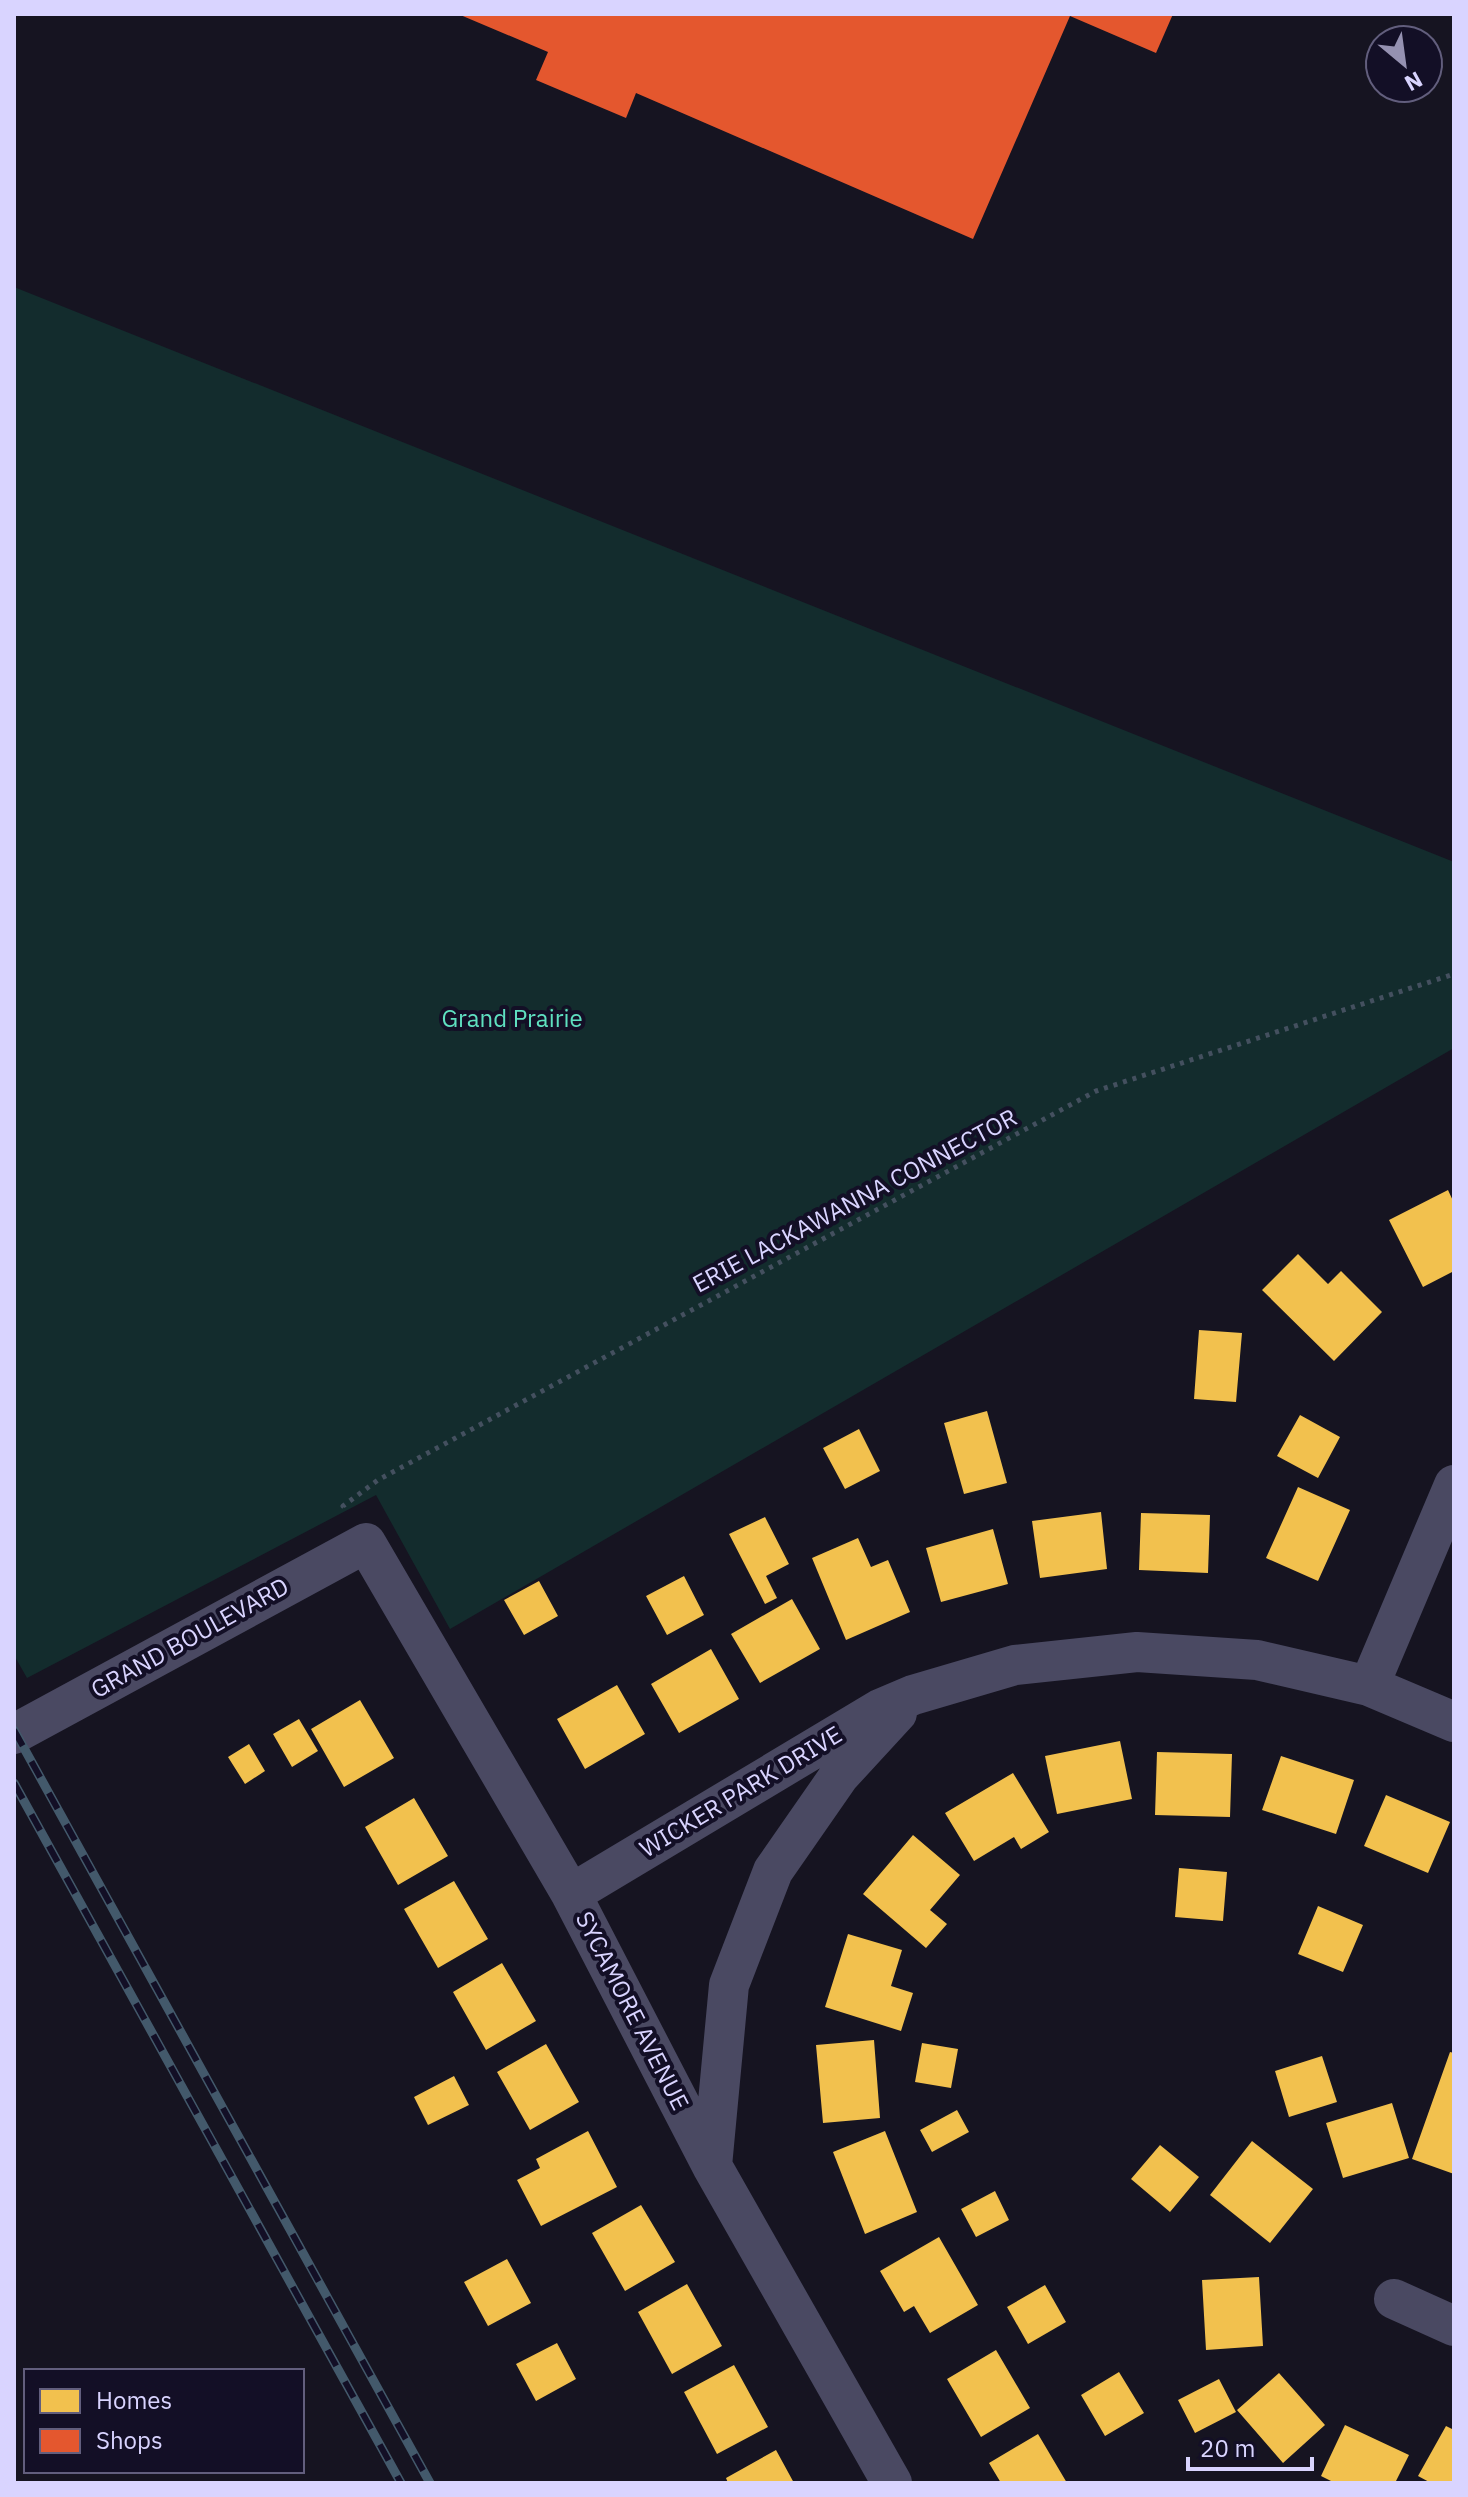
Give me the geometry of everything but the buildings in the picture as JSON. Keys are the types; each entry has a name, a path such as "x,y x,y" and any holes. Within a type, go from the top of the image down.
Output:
{"street":[{"path":"1369,1686 1454,1485"},
{"name":"GRAND BOULEVARD","path":"14,1734 366,1543"},
{"name":"SYCAMORE AVENUE","path":"366,1543 571,1894 712,2166 892,2483"},
{"name":"WICKER PARK DRIVE","path":"571,1894 880,1709 913,1695 1015,1665 1137,1652 1257,1660 1369,1686 1454,1722"},
{"name":"WICKER PARK DRIVE","path":"712,2166 729,1985 773,1871 839,1776 913,1695"},
{"path":"1394,2299 1454,2326"}],"path":[{"name":"ERIE LACKAWANNA CONNECTOR","path":"366,1543 343,1506 378,1480 1096,1091 1454,974"}],"green space":[{"name":"Grand Prairie","path":"14,287 1454,862 1454,1048 450,1629 376,1495 27,1678 14,1655"}],"railway":[{"path":"14,1730 430,2483"},
{"path":"14,1783 401,2483"}]}
